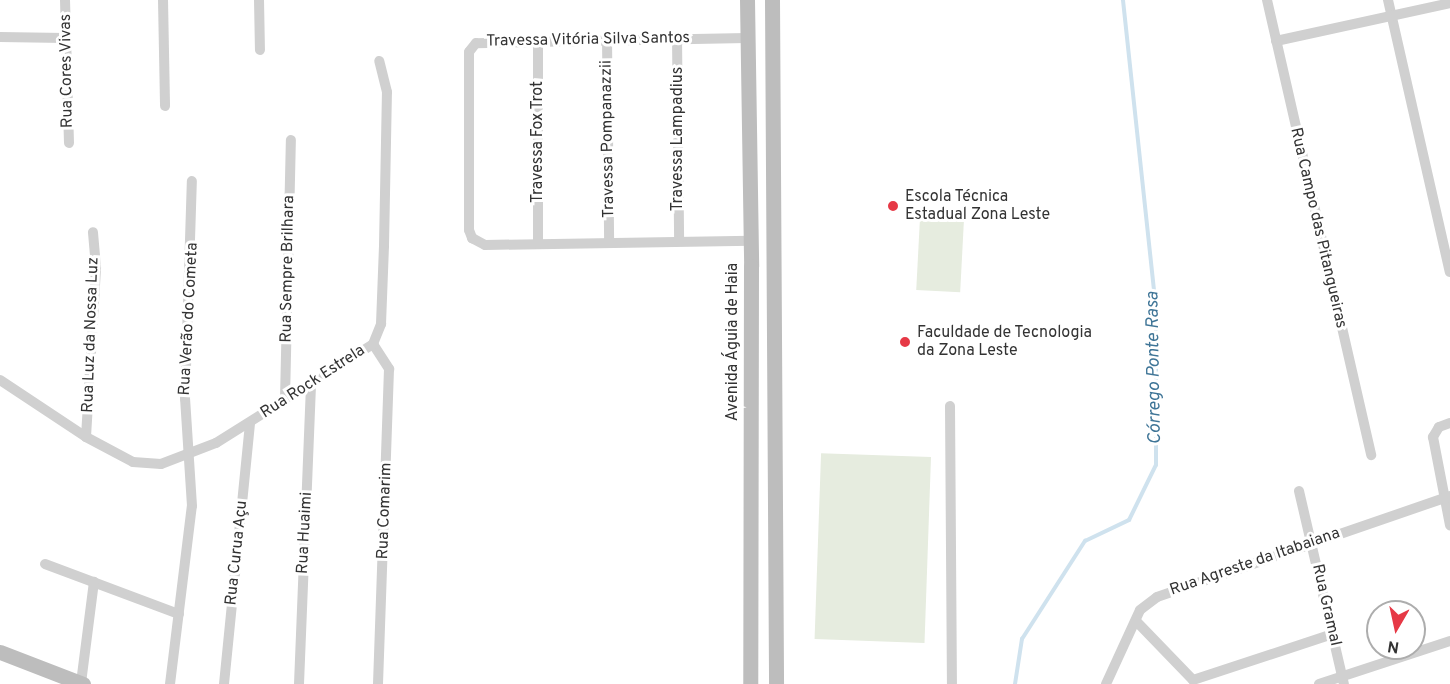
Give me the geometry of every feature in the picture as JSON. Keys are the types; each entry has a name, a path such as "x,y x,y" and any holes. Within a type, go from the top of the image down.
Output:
{"main road":[{"name":"Avenida Águia de Haia","path":"747,0 751,241 750,684"},
{"path":"772,0 776,684"},
{"path":"0,652 82,684"}],"street":[{"name":"Rua Cores Vivas","path":"65,0 69,142"},
{"path":"163,0 165,106"},
{"path":"259,0 260,50"},
{"name":"Rua Campo das Pitangueiras","path":"1267,0 1371,455"},
{"path":"1388,0 1450,272"},
{"path":"1276,41 1450,3"},
{"path":"0,37 65,38"},
{"name":"Travessa Lampadius","path":"677,37 679,241"},
{"name":"Travessa Vitória Silva Santos","path":"747,38 608,38 476,43 469,52 469,230 472,238 485,245 609,240 751,241"},
{"name":"Travessa Pompanazzii","path":"608,38 609,240"},
{"name":"Travessa Fox Trot","path":"538,40 538,244"},
{"name":"Rua Rock Estrela","path":"0,380 86,437 133,462 161,464 190,456 250,423 310,382 373,344 381,324 386,163 387,92 378,61"},
{"name":"Rua Sempre Brilhara","path":"285,399 291,140"},
{"name":"Rua Verão do Cometa","path":"170,684 192,506 185,399 192,182"},
{"name":"Rua Luz da Nossa Luz","path":"86,437 96,267 93,232"},
{"name":"Rua Comarim","path":"373,344 389,369 378,684"},
{"name":"Rua Huaimi","path":"299,684 310,382"},
{"path":"950,406 952,684"},
{"name":"Rua Curua Açu","path":"224,684 250,423"},
{"path":"1450,423 1439,427 1433,437 1447,497 1450,525"},
{"name":"Rua Gramal","path":"1299,491 1343,680"},
{"name":"Rua Agreste da Itabaiana","path":"1106,684 1146,603 1157,597 1311,542 1447,497"},
{"path":"45,564 179,614"},
{"path":"82,684 94,582"},
{"path":"1136,621 1193,680 1333,634"},
{"path":"1319,684 1343,680 1450,641"}],"shaded area":[{"path":"920,218 964,220 960,292 916,290"},
{"path":"821,453 931,457 925,643 815,639"}],"waterway":[{"name":"Córrego Ponte Rasa","path":"1015,684 1022,639 1085,541 1129,520 1156,465 1156,309 1123,0"}],"place":[{"name":"Escola Técnica Estadual Zona Leste","path":"893,206"},
{"name":"Faculdade de Tecnologia da Zona Leste","path":"905,342"}]}
